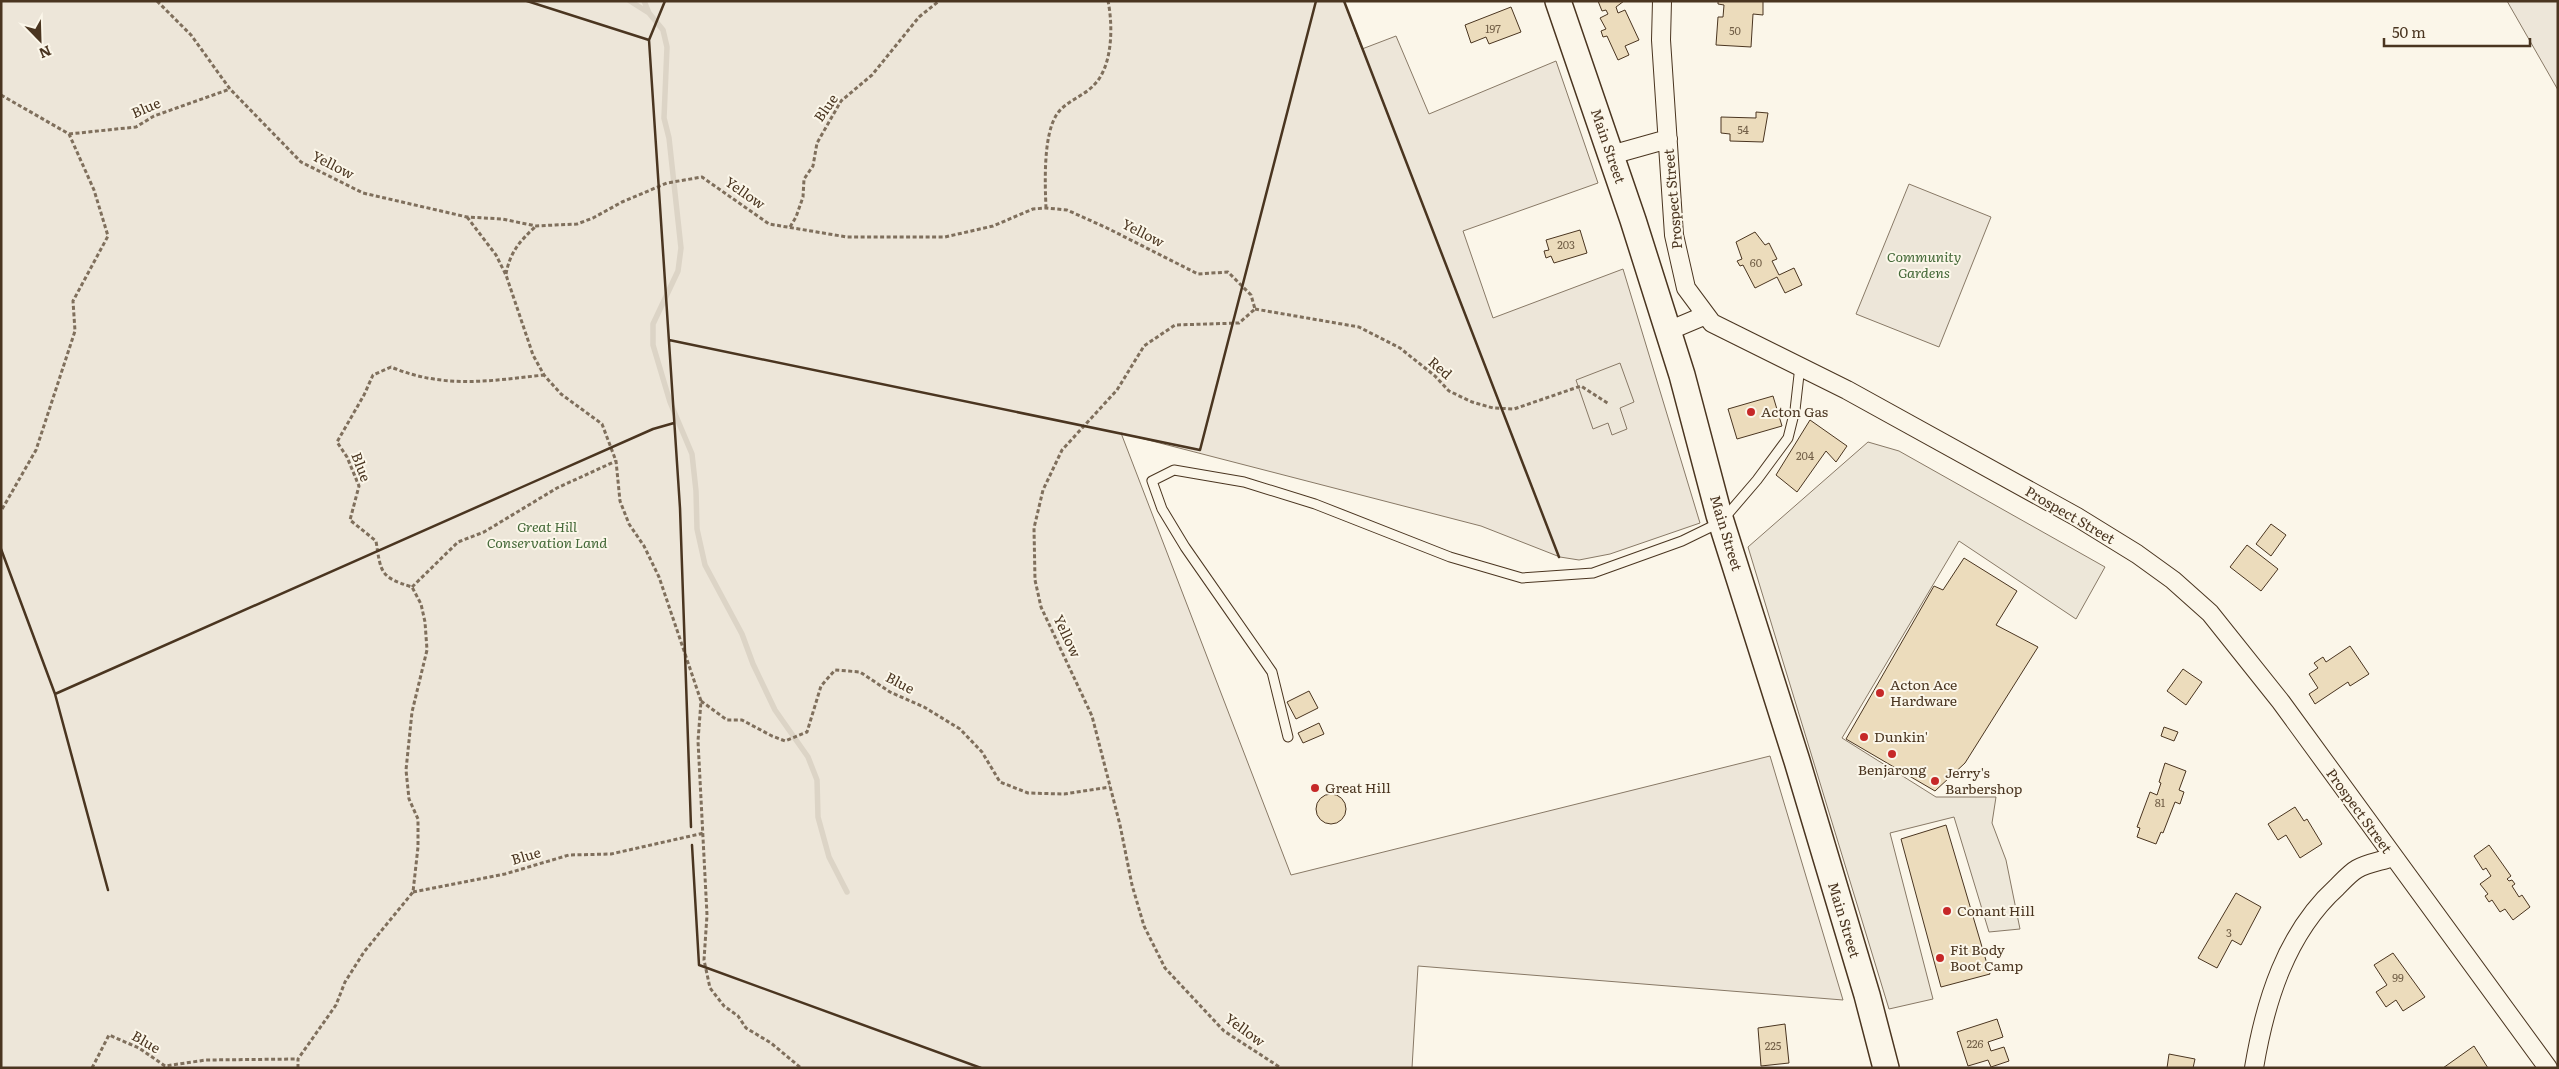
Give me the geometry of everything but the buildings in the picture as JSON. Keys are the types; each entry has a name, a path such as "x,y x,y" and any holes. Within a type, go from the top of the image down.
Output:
{"main road":[{"name":"Main Street","path":"1558,1 1611,155 1668,331 1721,522 1800,770 1886,1068"}],"street":[{"name":"Prospect Street","path":"1662,1 1668,167 1674,235 1686,288 1712,323 1800,366 1917,428 2077,517 2137,554 2173,580 2210,612 2247,656 2548,1068"},
{"path":"1611,155 1668,139"},
{"path":"1668,331 1706,315"},
{"path":"2254,1068 2269,1000 2280,970 2306,921 2356,869 2393,857"}],"lane":[{"path":"1288,738 1272,672 1185,548 1162,509 1152,481 1174,470 1244,482 1315,504 1450,557 1522,578 1593,573 1682,541 1721,522 1757,480 1788,438 1795,410 1800,366"}],"path":[{"name":"Yellow","path":"157,1 191,35 230,89 301,162 363,193 467,217 502,219 536,226 576,224 668,183 702,178 770,224 847,237 944,237 993,226 1033,209 1046,208 1067,210 1198,274 1228,272 1251,295 1255,309 1240,323 1175,325 1144,346 1117,390 1062,450 1043,490 1034,528 1035,580 1041,607 1092,716 1126,862 1144,926 1165,968 1224,1031 1281,1068"},
{"name":"Blue","path":"790,227 796,217 803,196 804,179 813,166 817,143 841,101 872,75 919,17 940,1"},
{"path":"1046,208 1044,175 1050,134 1057,113 1094,85 1106,62 1111,39 1108,1"},
{"name":"Blue","path":"69,134 136,126 154,116 230,89"},
{"path":"1,96 69,134 94,190 108,236 73,301 75,331 36,450 1,511"},
{"path":"467,217 496,255 506,276 532,355 544,375 561,394 602,424 616,461 620,501 629,524 644,546 659,577 701,701 698,742 707,915 704,960 710,988 724,1006 738,1016 746,1028 771,1042 801,1068"},
{"path":"506,276 509,259 518,243 536,226"},
{"name":"Red","path":"1255,309 1359,327 1400,348 1435,376 1449,391 1479,404 1514,409 1581,386 1609,404"},
{"name":"Blue","path":"412,587 390,580 380,568 376,541 350,520 359,486 347,457 337,442 364,395 373,375 391,367 439,381 482,382 544,375"},
{"path":"298,1068 298,1059 336,1004 345,982 364,952 413,892 418,847 418,819 409,799 406,770 412,712 427,650 425,622 421,604 412,587 458,542 484,532 557,488 616,461"},
{"name":"Blue","path":"701,701 727,720 742,720 785,741 807,732 821,686 836,670 860,672 890,692 924,707 960,729 982,752 1000,782 1028,792 1055,794 1110,787"},
{"name":"Blue","path":"413,892 505,874 569,855 611,854 704,833"},
{"name":"Blue","path":"92,1068 109,1035 139,1048 165,1066 206,1060 298,1059"}],"green space":[{"name":"Great Hill Conservation Land","path":"1,1 1344,1 1362,49 1396,36 1429,114 1556,61 1598,183 1463,231 1493,318 1623,269 1700,523 1610,554 1579,560 1560,557 1481,526 1121,433 1291,875 1770,756 1843,1000 1418,966 1412,1068 1,1068"},
{"path":"2507,1 2558,1 2558,90"},
{"name":"Community Gardens","path":"1909,184 1991,217 1939,347 1856,314"}],"shaded area":[{"path":"1620,363 1634,402 1620,408 1627,429 1612,435 1608,423 1593,429 1576,380"},
{"path":"1868,442 1899,451 2105,567 2076,619 1959,541 1842,738 1936,797 1996,797 1992,823 2006,860 2020,929 1989,932 1954,817 1890,833 1933,999 1889,1009 1748,547"}],"waterway":[{"path":"630,1 649,13 663,30 667,47 664,118 669,138 681,248 678,271 653,324 653,345 670,402 692,454 696,491 697,529 705,565 742,634 753,664 775,710 808,757 817,780 818,817 829,857 847,892"},
{"path":"644,1 649,13"}],"wall":[{"path":"527,1 649,40"},
{"path":"665,1 649,40 680,508 691,827"},
{"path":"669,340 1200,450 1316,1"},
{"path":"1344,1 1559,557"},
{"path":"55,694 653,429 674,423"},
{"path":"1,549 55,694 108,890"},
{"path":"692,845 699,965 981,1068"}],"place":[{"name":"Acton Gas","path":"1751,412"},
{"name":"Acton Ace Hardware","path":"1880,693"},
{"name":"Dunkin'","path":"1864,737"},
{"name":"Benjarong","path":"1892,754"},
{"name":"Jerry's Barbershop","path":"1935,781"},
{"name":"Great Hill","path":"1315,788"},
{"name":"Conant Hill","path":"1947,911"},
{"name":"Fit Body Boot Camp","path":"1940,958"}]}
